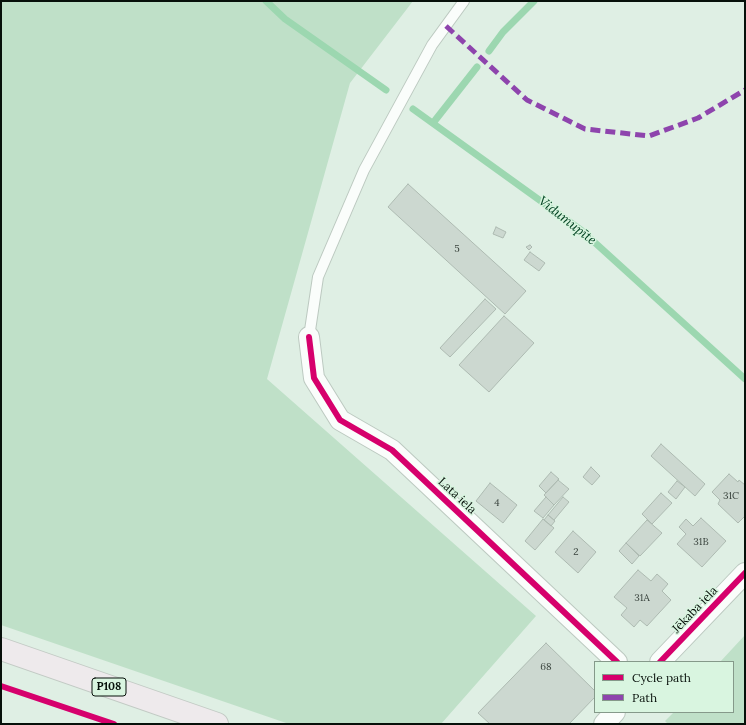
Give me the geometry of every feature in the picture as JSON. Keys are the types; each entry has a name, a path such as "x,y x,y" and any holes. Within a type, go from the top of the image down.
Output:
{"main road":[{"name":"P108","path":"1,649 218,724"}],"street":[{"name":"Lata iela","path":"309,337 314,378 340,420 392,450 616,661"},
{"name":"Jēkaba iela","path":"661,661 745,573"},
{"path":"604,724 613,713"}],"lane":[{"path":"309,337 318,277 364,170 432,45 464,1"}],"green space":[{"path":"1,1 413,1 350,83 267,379 536,616 441,724 289,724 1,625"},
{"path":"745,635 745,724 668,724 665,721 673,713 734,713 734,661 721,661"}],"building":[{"path":"408,184 526,291 505,314 388,207"},
{"path":"496,227 506,232 503,238 493,234"},
{"path":"530,245 532,247 529,250 526,247"},
{"path":"530,252 545,263 539,271 524,260"},
{"path":"485,299 496,309 450,357 440,348"},
{"path":"504,316 534,343 489,392 459,365"},
{"path":"661,444 705,484 695,496 651,456"},
{"path":"591,467 600,476 592,485 583,477"},
{"path":"551,472 559,479 546,493 539,486"},
{"path":"729,474 738,482 739,480 745,485 745,516 738,523 718,504 720,500 712,492"},
{"path":"558,480 569,489 554,505 544,495"},
{"path":"677,481 685,487 676,499 668,492"},
{"path":"490,483 517,505 503,523 476,501"},
{"path":"661,493 672,503 652,524 642,514"},
{"path":"546,497 554,505 543,518 534,511"},
{"path":"563,497 569,502 554,520 548,515"},
{"path":"548,515 555,521 551,526 544,520"},
{"path":"701,518 726,541 702,567 677,544 686,534 679,527 686,519 693,526"},
{"path":"543,519 554,528 535,550 525,541"},
{"path":"647,520 662,533 640,556 626,543"},
{"path":"573,531 596,552 578,573 555,552"},
{"path":"626,543 639,556 632,564 619,551"},
{"path":"638,570 651,581 657,574 668,584 662,591 671,600 647,626 640,620 634,627 621,615 627,608 614,597"},
{"path":"546,643 594,690 594,698 569,724 490,724 478,713"}],"waterway":[{"path":"266,1 285,19 386,90"},
{"name":"Vidumupīte","path":"489,51 503,32 534,1"},
{"name":"Vidumupīte","path":"433,123 477,67"},
{"name":"Vidumupīte","path":"413,109 581,230 745,379"}],"marked path":[{"path":"446,26 527,100 585,129 649,136 698,118 745,90"}],"cycle path":[{"path":"309,337 314,378 340,420 392,450 616,661"},
{"path":"661,661 745,573"},
{"path":"1,686 114,724"}]}
